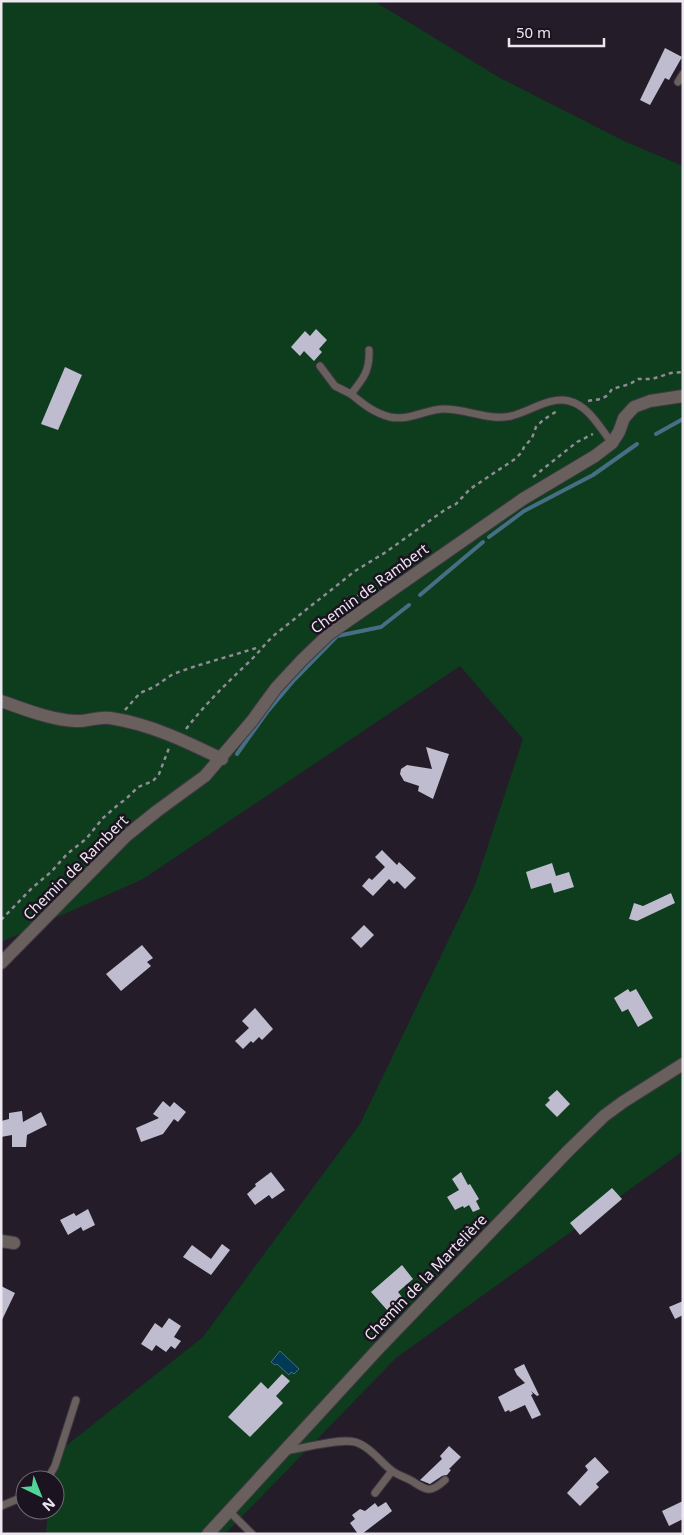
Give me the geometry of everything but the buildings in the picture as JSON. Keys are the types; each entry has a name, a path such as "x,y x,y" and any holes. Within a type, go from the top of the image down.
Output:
{"street":[{"name":"Chemin de Rambert","path":"1,963 126,836 156,810 205,776 222,759 276,688 329,634 523,499 595,456 612,443 619,432 624,418 634,407 650,401 683,396"},
{"path":"1,700 33,712 76,721 106,718 139,723 179,738 222,759"},
{"name":"Chemin de la Martelière","path":"208,1534 378,1349 568,1151 604,1116 683,1064"}],"lane":[{"path":"678,82 683,74"},
{"path":"351,394 363,378 370,364 369,350"},
{"path":"320,366 334,386 351,394 380,414 393,418 404,418 432,410 445,409 509,417 559,400 569,401 578,405 592,416 612,443"},
{"path":"53,1470 76,1400"},
{"path":"284,1452 332,1443 356,1442 366,1447 392,1471 421,1488 434,1488 444,1480"},
{"path":"375,1493 392,1471"},
{"path":"1,1506 15,1500"},
{"path":"229,1511 252,1534"}],"path":[{"path":"578,405 606,398 612,389 630,384 638,379 652,379 671,373 683,372"},
{"path":"1,920 32,888 86,839 103,818 138,788 153,781 159,774 170,747 212,696 254,657 262,647 291,621 355,571 456,504 470,489 515,459 522,452 543,420 558,411"},
{"path":"118,719 140,693 150,687 154,687 173,674 262,647"}],"green space":[{"path":"1,1 374,1 500,78 624,141 683,166 683,1151 396,1358 225,1534 46,1534 47,1520 65,1520 65,1470 51,1470 52,1457 203,1337 360,1124 475,885 523,739 460,666 143,879 1,942"}],"water":[{"path":"280,1351 299,1369 294,1374 291,1372 289,1375 277,1364 275,1365 271,1362"}],"waterway":[{"path":"656,434 683,419"},
{"path":"489,537 524,511 593,475 637,444"},
{"path":"420,595 483,542"},
{"path":"237,754 267,712 294,680 337,636 381,627 409,605"}]}
